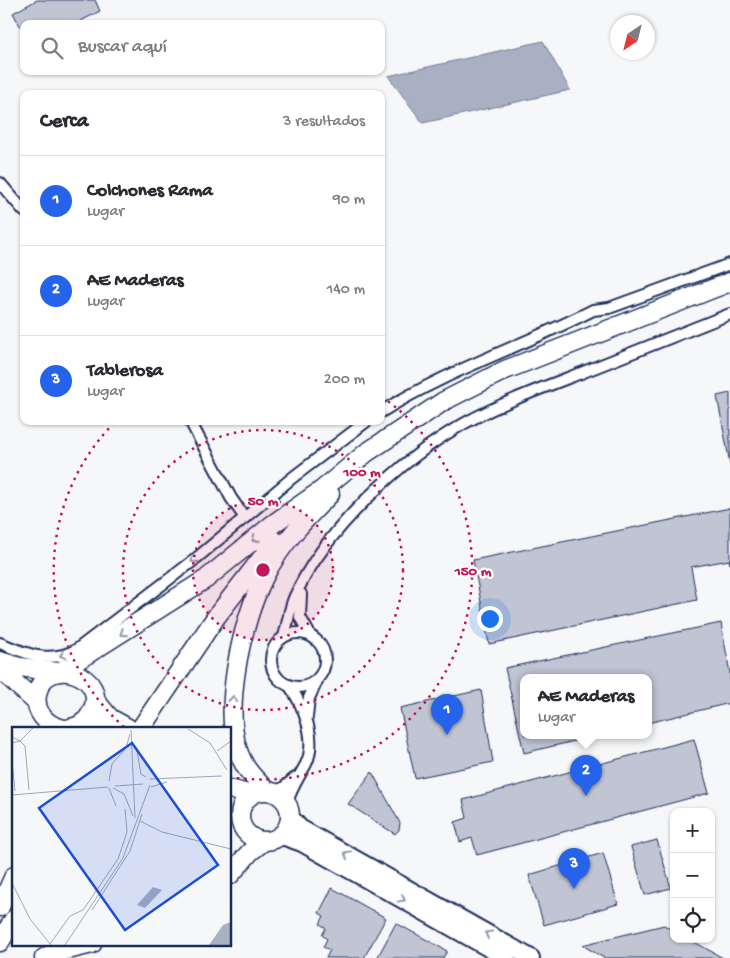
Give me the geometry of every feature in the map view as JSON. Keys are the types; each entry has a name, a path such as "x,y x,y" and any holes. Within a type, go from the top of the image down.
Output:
{"highway":[{"path":"36,703 39,687 43,680 206,579 273,524 323,489 366,453 444,401 505,370 730,282"},
{"path":"231,874 250,852 264,841 282,836 286,830 273,800 243,764 231,716 235,678 253,602 264,577 295,530 355,468 366,453"},
{"path":"141,727 234,594 274,542 323,489"},
{"path":"0,661 20,667 78,673 90,684 95,700 110,718 126,727"},
{"path":"0,669 36,703 43,718 65,727 89,717 95,700"},
{"path":"231,789 273,800"},
{"path":"264,841 256,840 244,830 235,809 245,800 273,800"},
{"path":"0,908 12,881"},
{"path":"0,942 12,922"},
{"path":"44,958 51,954 84,946"}],"main road":[{"path":"273,800 300,828 530,958"},
{"path":"282,836 302,843 506,958"}],"street":[{"path":"0,183 20,206"},
{"path":"385,410 474,363 593,310 608,308 730,264"},
{"path":"284,636 293,599 304,577 342,526 371,494 429,447 463,424 530,392 730,314"},
{"path":"192,425 231,498 245,518"},
{"path":"0,643 43,658 68,654 166,582 361,425"},
{"path":"273,800 299,774 309,756 306,720 309,698 325,667 324,652 321,644 310,635 304,626 300,610 304,577"},
{"path":"306,720 298,699 275,674 271,658 278,642 284,636 293,633 310,635"},
{"path":"288,686 304,687 318,679"},
{"path":"273,800 299,774"}],"water":[{"path":"543,41 570,90 423,123 388,76"}],"building":[{"path":"37,0 95,0 100,11 83,20 20,20 20,26 13,13"},
{"path":"730,393 730,464 717,396"},
{"path":"730,508 730,564 729,560 691,567 697,600 489,644 473,560"},
{"path":"721,623 730,673 730,703 652,722 652,674 520,674 520,735 505,668"},
{"path":"481,690 493,762 415,778 400,708"},
{"path":"521,739 583,739 524,753"},
{"path":"694,739 709,793 477,855 472,838 460,842 455,822 467,818 463,800"},
{"path":"372,772 400,823 399,830 395,834 348,804"},
{"path":"657,840 670,888 645,895 631,847"},
{"path":"603,853 618,904 544,925 529,875"},
{"path":"332,888 386,918 364,958 326,958 330,950 323,947 327,939 322,935 326,928 320,924 324,916 319,913"},
{"path":"396,923 447,951 443,958 377,958"},
{"path":"664,925 670,929 670,943 696,943 723,958 604,958 582,945"}],"place":[{"name":"Colchones Rama","path":"447,735"},
{"name":"AE Maderas","path":"586,796"},
{"name":"Tablerosa","path":"574,889"}]}
